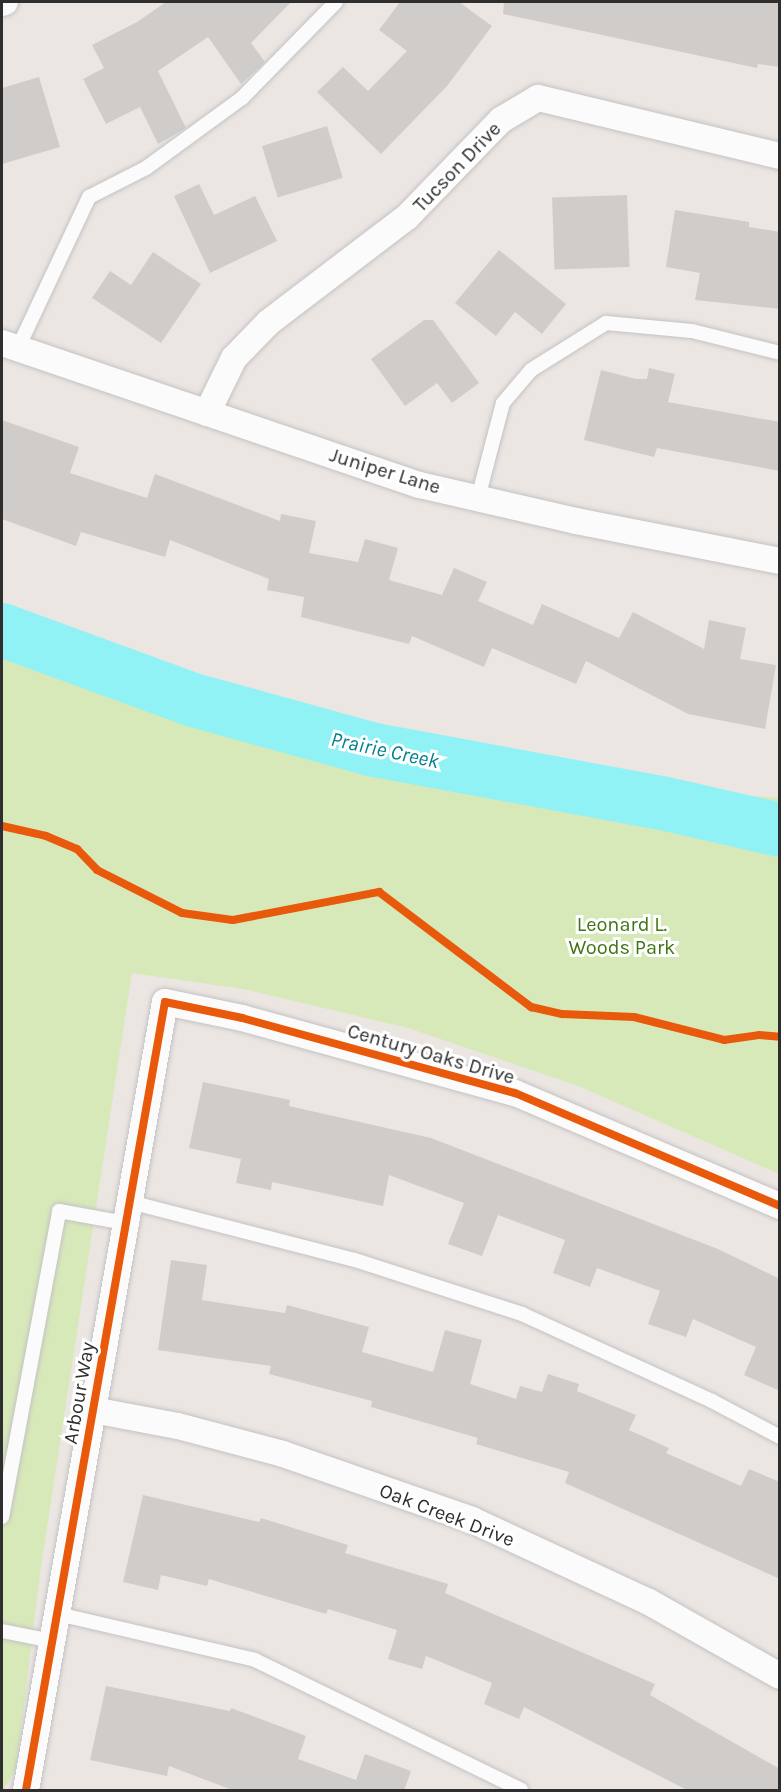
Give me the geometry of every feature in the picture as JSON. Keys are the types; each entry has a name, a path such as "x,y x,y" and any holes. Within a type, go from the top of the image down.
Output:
{"street":[{"name":"Tucson Drive","path":"207,413 234,358 268,322 407,217 501,120 538,98 780,156"},
{"name":"Juniper Lane","path":"10,345 420,484 780,561"},
{"name":"Century Oaks Drive","path":"165,1002 242,1018 515,1093 780,1206"},
{"name":"Arbour Way","path":"26,1791 165,1002"},
{"name":"Oak Creek Drive","path":"93,1410 178,1426 283,1454 472,1520 649,1602 780,1676"}],"lane":[{"path":"10,345 89,197 146,168 242,98 336,2"},
{"path":"478,498 503,403 531,370 606,322 692,332 780,353"},
{"path":"2,1517 59,1211 128,1213 355,1260 522,1314 712,1401 780,1437"},
{"path":"58,1614 255,1660 521,1791"},
{"path":"2,1631 53,1641"}],"green space":[{"name":"Leonard L. Woods Park","path":"2,610 115,658 396,737 724,794 780,798 779,1174 578,1086 408,1028 243,989 132,973 41,1567 16,1770 3,1790"}],"building":[{"path":"166,2 291,2 251,43 265,62 241,84 208,37 158,71 186,128 158,144 140,107 106,124 83,79 104,68 92,45 137,22"},
{"path":"400,2 459,2 492,26 447,86 381,154 317,92 343,67 368,91 407,51 379,30"},
{"path":"504,2 780,2 780,67 758,64 757,68 503,14"},
{"path":"39,77 60,147 2,164 2,88"},
{"path":"327,126 343,178 278,198 262,146"},
{"path":"199,184 214,215 255,196 277,241 210,273 174,196"},
{"path":"627,195 630,267 555,270 552,198"},
{"path":"675,210 749,222 749,227 780,232 780,309 695,300 700,273 666,267"},
{"path":"499,250 566,304 542,334 515,312 496,336 455,303"},
{"path":"153,252 201,284 161,343 92,298 110,271 131,285"},
{"path":"424,320 433,320 479,383 452,403 437,383 405,406 371,359"},
{"path":"649,368 675,374 668,402 780,422 780,471 657,448 654,457 584,440 601,370 636,379 647,379"},
{"path":"2,420 79,447 70,473 147,498 155,474 280,521 281,514 316,521 309,553 358,562 365,539 398,548 389,580 442,595 454,568 487,582 478,601 533,625 542,604 619,638 633,612 704,649 709,620 746,628 740,659 776,665 765,729 688,714 586,661 576,684 492,648 484,667 412,636 409,644 301,617 304,597 267,590 269,579 170,540 165,557 81,532 76,546 2,519"},
{"path":"203,1082 290,1100 289,1106 431,1138 718,1249 780,1279 780,1391 744,1375 756,1347 693,1319 686,1337 648,1324 660,1291 597,1268 590,1287 553,1273 565,1240 498,1215 482,1256 448,1244 464,1203 389,1175 383,1206 272,1182 271,1190 236,1183 241,1159 189,1148"},
{"path":"171,1260 207,1265 202,1300 285,1313 287,1305 369,1327 362,1352 433,1372 445,1330 482,1340 470,1384 516,1399 520,1386 542,1392 548,1374 579,1384 577,1391 636,1415 629,1430 669,1448 666,1453 741,1486 749,1469 780,1482 780,1579 565,1483 569,1472 476,1444 478,1438 371,1407 372,1401 269,1374 271,1366 158,1350"},
{"path":"143,1495 259,1522 261,1518 348,1545 345,1553 448,1584 445,1593 655,1684 650,1695 780,1769 780,1791 689,1791 524,1707 519,1719 484,1704 492,1683 426,1656 422,1669 388,1659 397,1630 328,1609 326,1614 209,1579 207,1586 161,1575 158,1590 123,1582"},
{"path":"106,1686 230,1711 231,1708 306,1736 298,1759 356,1780 365,1754 411,1771 404,1791 235,1791 169,1766 167,1776 90,1760"}],"waterway":[{"name":"Prairie Creek","path":"2,630 193,700 375,750 662,803 780,830"}],"cycle path":[{"path":"2,826 46,836 77,849 97,870 182,913 233,920 379,892 531,1007 562,1014 634,1017 724,1040 759,1035 780,1037"},
{"path":"26,1790 165,1002 242,1018 515,1093 780,1206"}]}
